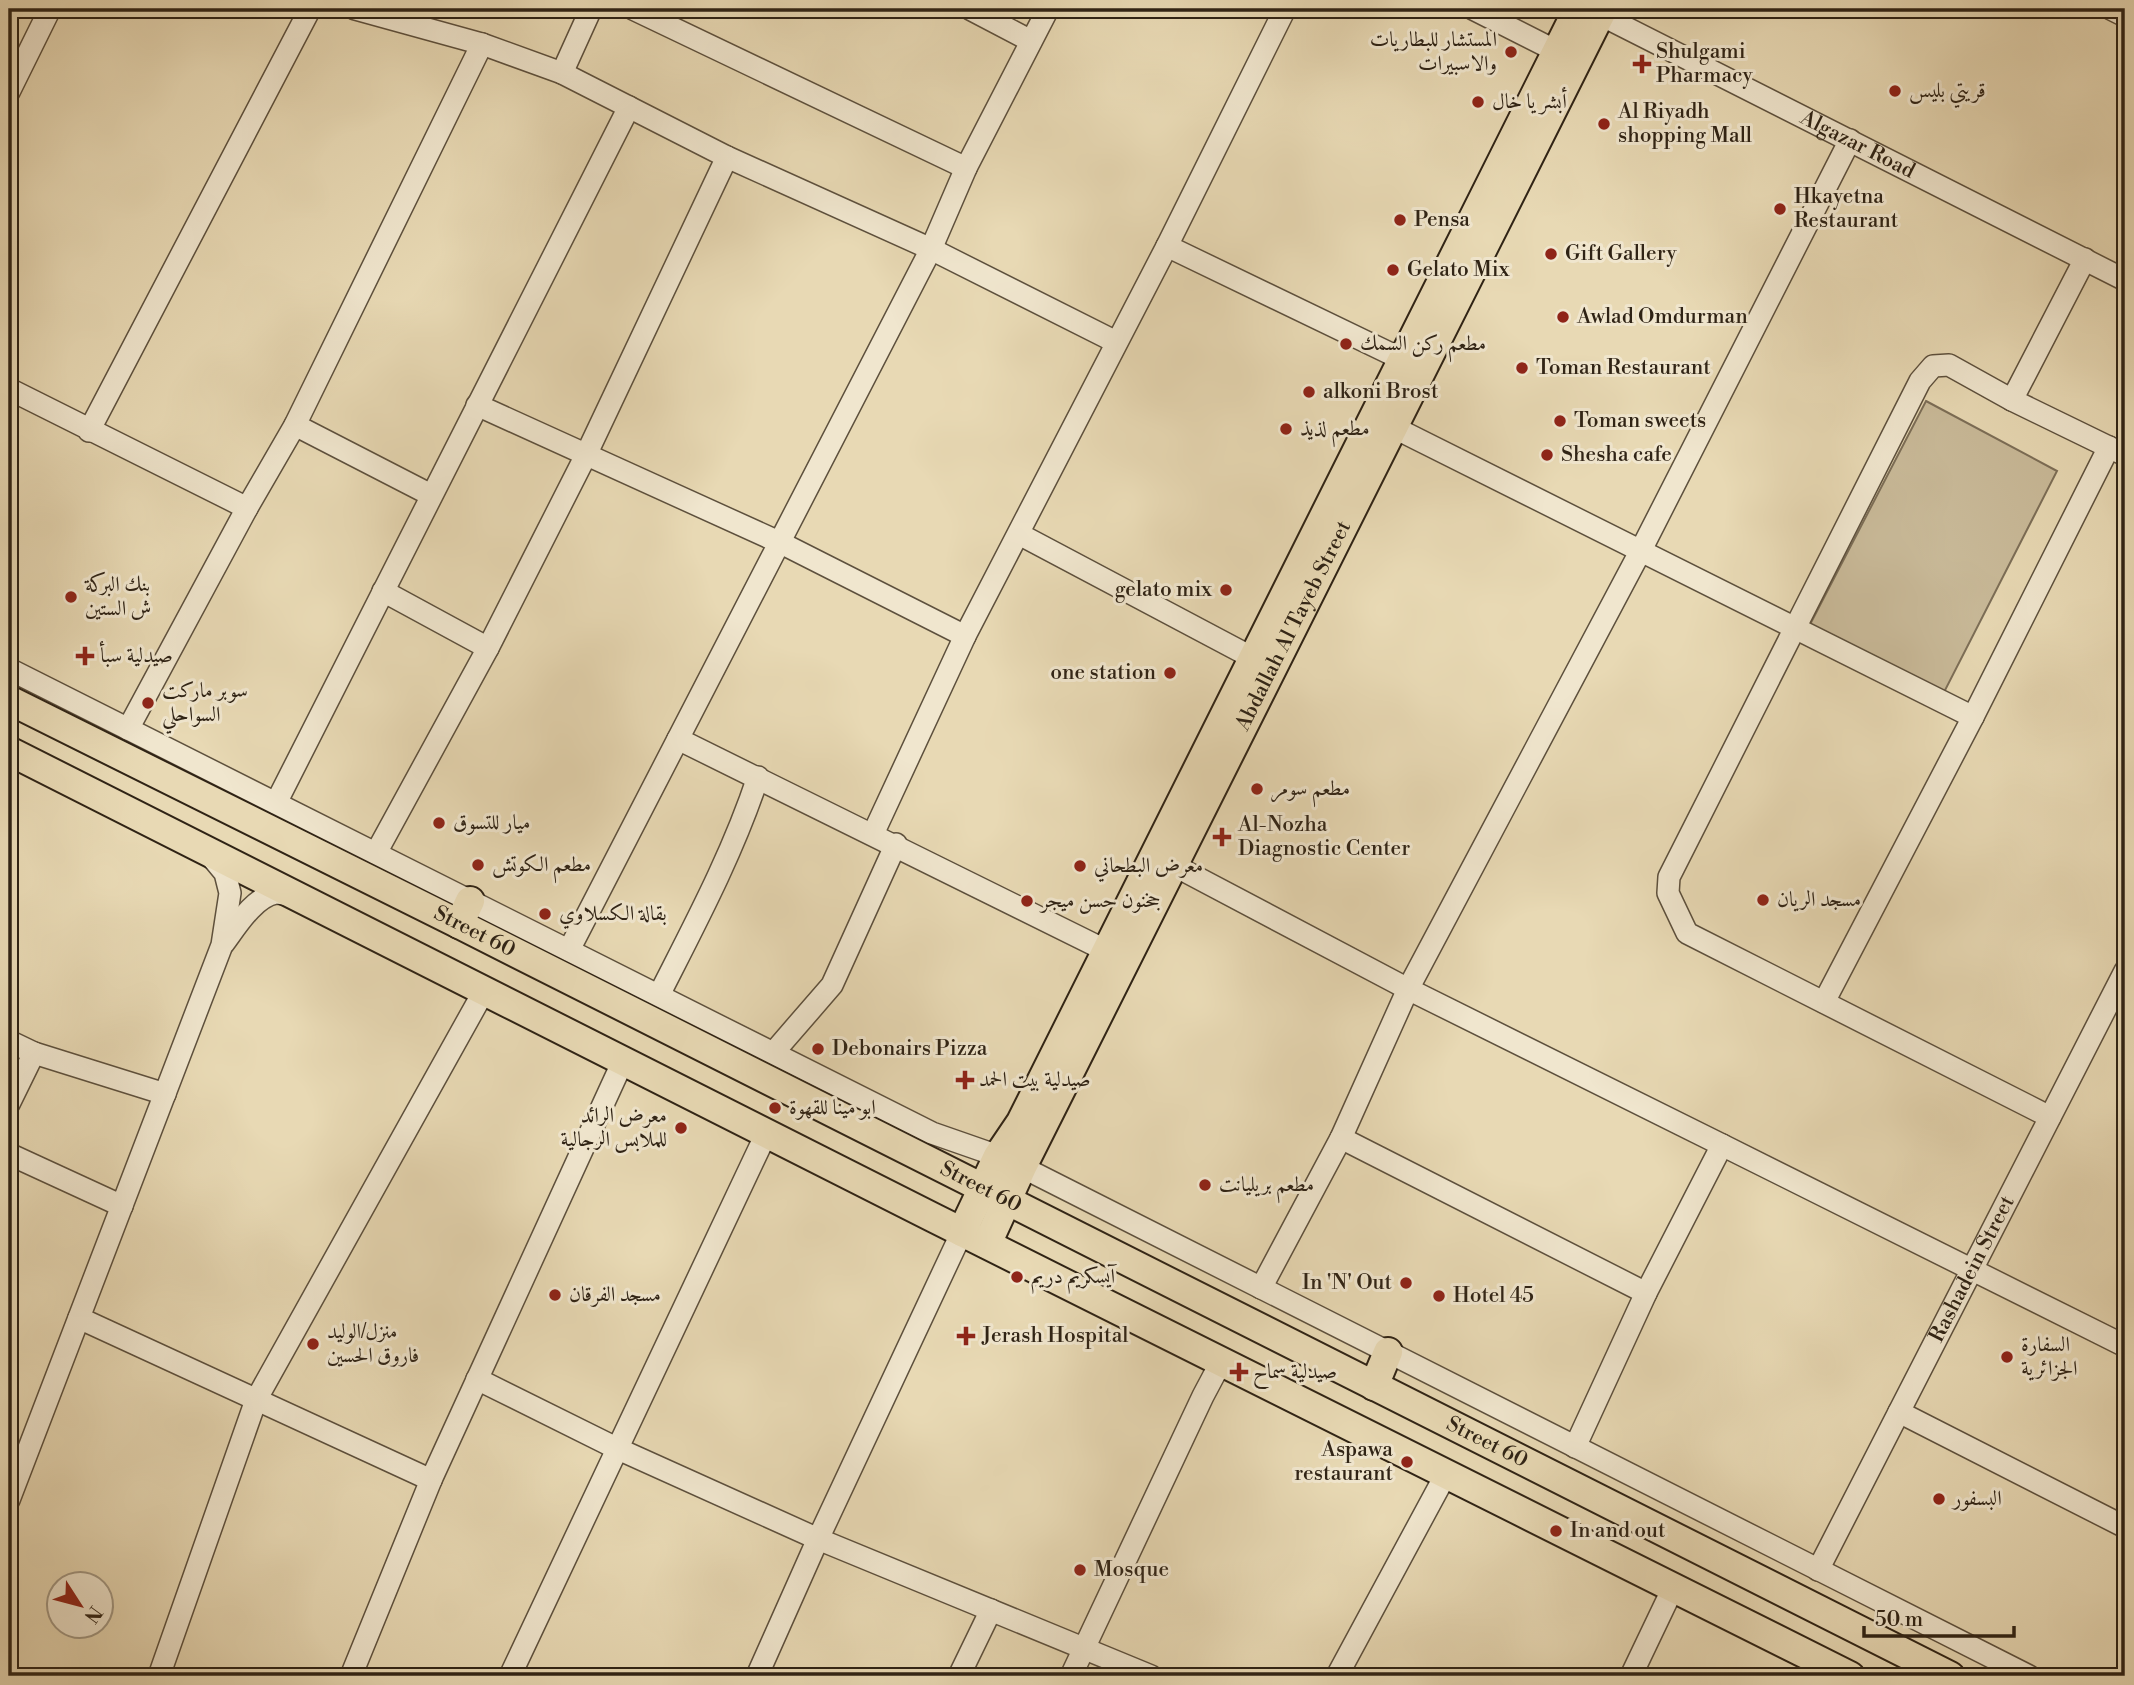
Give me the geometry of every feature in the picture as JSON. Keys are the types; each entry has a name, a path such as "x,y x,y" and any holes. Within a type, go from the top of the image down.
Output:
{"main road":[{"name":"Abdallah Al Tayeb Street","path":"1164,861 1253,658 1412,364 1566,55 1592,10"},
{"name":"Abdallah Al Tayeb Street","path":"974,1238 1010,1162 1021,1122 1116,956 1393,427 1412,364"},
{"name":"Street 60","path":"9,701 465,912 994,1195 1950,1676"},
{"path":"9,751 766,1134 1674,1588 1838,1674"},
{"path":"1374,1386 1388,1352"},
{"path":"1775,1639 1794,1598"}],"street":[{"path":"9,92 50,9"},
{"path":"89,430 310,9"},
{"path":"355,9 482,44 562,73 727,157 931,249 1116,342"},
{"path":"562,73 591,9"},
{"path":"633,9 966,168"},
{"path":"970,9 1031,41"},
{"path":"569,950 931,249 966,168 1048,9"},
{"path":"873,834 965,636 1167,246 1284,9"},
{"path":"1473,9 1566,55"},
{"path":"2111,9 2125,16"},
{"name":"Algazar Road","path":"1592,10 2125,280"},
{"path":"128,729 247,508 295,425 482,44"},
{"path":"276,803 629,107"},
{"path":"1261,1288 1341,1138 1408,989 1640,552 1850,140"},
{"path":"376,853 488,648 586,455 727,157"},
{"path":"1167,246 1412,364"},
{"path":"2012,400 2085,260"},
{"path":"1824,1002 1973,717 2117,451 2012,400 1949,365 1933,366 1920,381 1669,877 1668,893 1687,933 2050,1117"},
{"path":"9,389 247,508"},
{"path":"477,405 781,543 965,636"},
{"path":"295,425 431,495"},
{"path":"1393,427 1973,717"},
{"path":"1019,534 1253,658"},
{"path":"383,591 488,648"},
{"path":"9,669 376,853 465,912 569,950 932,1133 1010,1162 2029,1676"},
{"path":"678,738 1116,956"},
{"path":"659,995 710,894 748,807 758,777"},
{"path":"775,1052 832,985 895,844"},
{"path":"9,1500 222,945 230,893 225,873 206,850"},
{"path":"1164,861 1408,989 2125,1346"},
{"path":"222,945 263,899 277,893 297,897"},
{"name":"Rashadein Street","path":"1818,1570 2125,971"},
{"path":"159,1676 256,1400 484,991"},
{"path":"9,1041 34,1054 165,1094"},
{"path":"9,1104 34,1054"},
{"path":"351,1676 431,1480 623,1061"},
{"path":"510,1676 766,1134"},
{"path":"1341,1138 1646,1293"},
{"path":"1575,1447 1646,1293 1722,1145"},
{"path":"9,1154 122,1206"},
{"path":"757,1676 818,1539 974,1238"},
{"path":"79,1318 431,1480"},
{"path":"1071,1676 1203,1396 1222,1362"},
{"path":"477,1379 616,1448 818,1539 1152,1676"},
{"path":"1899,1412 2125,1527"},
{"path":"1338,1676 1446,1474"},
{"path":"1631,1676 1674,1588"},
{"path":"959,1676 991,1609"}],"shaded area":[{"path":"1926,401 2057,471 1938,704 1804,636"}],"place":[{"name":"المستشار للبطاريات والاسبيرات","path":"1511,52"},
{"name":"Shulgami Pharmacy","path":"1642,64"},
{"name":"قريتي بليس","path":"1895,91"},
{"name":"أبشر يا خال","path":"1478,102"},
{"name":"Al Riyadh shopping Mall","path":"1604,124"},
{"name":"Hkayetna Restaurant","path":"1780,209"},
{"name":"Pensa","path":"1400,220"},
{"name":"Gift Gallery","path":"1551,254"},
{"name":"Gelato Mix","path":"1393,270"},
{"name":"Awlad Omdurman","path":"1563,317"},
{"name":"مطعم ركن السمك","path":"1346,344"},
{"name":"Toman Restaurant","path":"1522,368"},
{"name":"alkoni Brost","path":"1309,392"},
{"name":"Toman sweets","path":"1560,421"},
{"name":"مطعم لذيذ","path":"1286,429"},
{"name":"Shesha cafe","path":"1547,455"},
{"name":"gelato mix","path":"1226,590"},
{"name":"بنك البركة ش الستين","path":"71,597"},
{"name":"صيدلية سبأ","path":"85,656"},
{"name":"one station","path":"1170,673"},
{"name":"سوبر ماركت السواحلي","path":"148,703"},
{"name":"مطعم سومر","path":"1257,789"},
{"name":"ميار للتسوق","path":"439,823"},
{"name":"Al-Nozha Diagnostic Center","path":"1222,837"},
{"name":"مطعم الكوتش","path":"478,865"},
{"name":"معرض البطحاني","path":"1080,866"},
{"name":"مسجد الريان","path":"1763,900"},
{"name":"جخنون حسن ميجر","path":"1027,901"},
{"name":"بقالة الكسلاوي","path":"545,914"},
{"name":"Debonairs Pizza","path":"818,1049"},
{"name":"صيدلية بيت الحمد","path":"965,1080"},
{"name":"ابو مينا للقهوة","path":"775,1108"},
{"name":"معرض الرائد للملابس الرجالية","path":"681,1128"},
{"name":"مطعم بريليانت","path":"1205,1185"},
{"name":"آيسكريم دريم","path":"1017,1277"},
{"name":"In 'N' Out","path":"1406,1283"},
{"name":"مسجد الفرقان","path":"555,1295"},
{"name":"Hotel 45","path":"1439,1296"},
{"name":"Jerash Hospital","path":"966,1336"},
{"name":"منزل/الوليد فاروق الحسين","path":"313,1344"},
{"name":"السفارة الجزائرية","path":"2007,1357"},
{"name":"صيدلية سماح","path":"1239,1372"},
{"name":"Aspawa restaurant","path":"1407,1462"},
{"name":"البسفور","path":"1939,1499"},
{"name":"In and out","path":"1556,1531"},
{"name":"Mosque","path":"1080,1570"}]}
